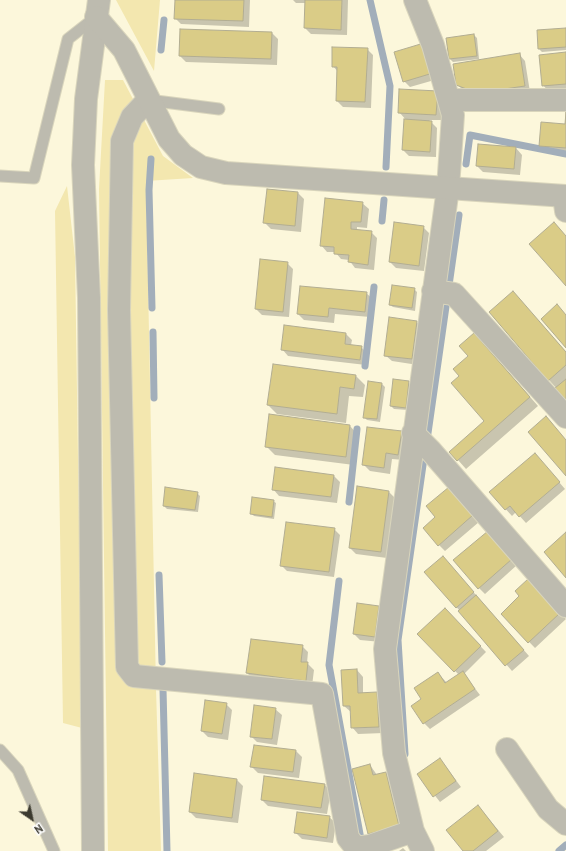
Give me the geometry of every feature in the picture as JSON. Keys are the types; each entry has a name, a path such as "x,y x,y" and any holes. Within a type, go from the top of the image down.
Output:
{"street":[{"path":"415,0 434,45 453,115 448,188 444,292 413,433 385,649 394,753 413,831 423,851"},
{"path":"98,8 124,50 169,139 184,155 202,167 226,172 448,188 565,201"},
{"path":"93,851 89,298 83,165 86,99 98,8"},
{"path":"148,100 132,117 122,141 119,310 127,667 134,676 322,694 348,838 363,847 413,831"},
{"path":"450,100 566,100"},
{"path":"444,292 566,417"},
{"path":"413,433 430,450 566,606"},
{"path":"507,748 548,809 566,824"}],"lane":[{"path":"0,176 34,178 68,39 98,8"},
{"path":"148,100 219,109"},
{"path":"0,750 18,770 54,851"}],"shaded area":[{"path":"116,0 160,0 154,71"},
{"path":"105,80 123,80 163,156 193,178 146,181 156,689 161,851 108,851 99,189"},
{"path":"67,186 75,257 82,728 63,723 55,211"}],"building":[{"path":"175,0 244,0 243,21 174,19"},
{"path":"305,0 342,0 341,30 304,28"},
{"path":"566,28 566,47 538,49 537,30"},
{"path":"180,29 272,32 271,59 179,56"},
{"path":"474,34 477,56 449,59 446,38"},
{"path":"424,43 433,73 403,82 394,52"},
{"path":"332,47 368,48 365,102 336,101 337,67 332,67"},
{"path":"566,52 566,84 542,86 539,55"},
{"path":"520,53 525,86 477,93 456,85 453,64"},
{"path":"399,89 438,91 436,115 398,113"},
{"path":"566,112 566,148 539,146 541,122 565,124"},
{"path":"404,119 432,121 430,152 402,150"},
{"path":"478,144 516,147 514,169 476,166"},
{"path":"267,189 298,192 295,226 263,223"},
{"path":"325,198 363,202 361,222 351,222 351,229 372,231 368,265 348,262 349,255 334,254 334,247 320,246"},
{"path":"394,222 424,226 419,266 389,262"},
{"path":"554,222 566,236 566,286 529,244"},
{"path":"260,259 288,262 283,312 255,309"},
{"path":"392,285 415,288 412,308 389,305"},
{"path":"300,286 367,292 365,312 329,308 328,317 297,314"},
{"path":"513,291 566,352 566,365 548,381 489,312"},
{"path":"557,304 566,315 566,348 541,319"},
{"path":"389,317 417,321 412,359 384,356"},
{"path":"284,325 346,333 345,344 362,346 360,360 281,350"},
{"path":"474,333 530,397 457,461 449,452 484,421 451,383 459,376 453,369 468,356 459,346"},
{"path":"273,364 356,375 354,389 340,387 337,414 267,405"},
{"path":"393,379 409,381 406,408 390,406"},
{"path":"566,379 566,400 555,388"},
{"path":"368,381 382,383 377,419 363,418"},
{"path":"269,414 350,425 346,457 265,447"},
{"path":"546,416 566,440 566,476 528,432"},
{"path":"367,427 402,431 398,455 386,453 384,468 362,465"},
{"path":"535,453 560,482 519,517 510,506 505,510 489,492"},
{"path":"275,467 334,475 331,497 272,490"},
{"path":"357,486 389,491 381,552 349,548"},
{"path":"165,487 198,492 195,510 163,506"},
{"path":"449,487 473,515 438,546 423,528 435,517 426,506"},
{"path":"252,497 274,500 272,517 250,514"},
{"path":"286,522 335,528 329,572 280,566"},
{"path":"488,531 512,559 478,589 453,560"},
{"path":"566,532 566,578 544,552"},
{"path":"443,556 474,592 456,608 424,572"},
{"path":"528,579 560,613 528,643 501,614 519,596 515,591"},
{"path":"476,595 524,650 505,666 458,611"},
{"path":"357,603 379,606 375,637 353,634"},
{"path":"445,608 481,646 454,672 417,634"},
{"path":"251,639 303,645 301,662 308,662 306,681 246,673"},
{"path":"357,669 358,693 377,692 379,727 351,728 350,706 343,706 341,670"},
{"path":"463,671 475,689 423,724 411,706 421,699 414,688 438,672 445,683"},
{"path":"205,700 227,703 222,734 201,731"},
{"path":"254,705 276,708 272,739 250,737"},
{"path":"254,745 296,750 293,772 250,767"},
{"path":"440,758 456,781 433,797 417,774"},
{"path":"370,764 373,775 386,772 399,826 368,834 352,769"},
{"path":"194,773 237,779 232,818 189,812"},
{"path":"264,776 325,784 321,808 261,800"},
{"path":"478,805 498,831 473,851 463,851 446,830"},
{"path":"297,812 330,816 327,838 294,833"}],"waterway":[{"path":"370,0 390,86 386,167"},
{"path":"161,50 164,20"},
{"path":"466,164 470,135 566,154"},
{"path":"151,159 149,190 152,308"},
{"path":"382,221 384,200"},
{"path":"427,440 459,215"},
{"path":"365,366 374,287"},
{"path":"153,332 154,398"},
{"path":"349,502 357,429"},
{"path":"405,754 398,640 425,451"},
{"path":"159,575 162,662"},
{"path":"339,581 329,665 362,845"},
{"path":"163,689 167,851"},
{"path":"559,851 566,845"}]}
